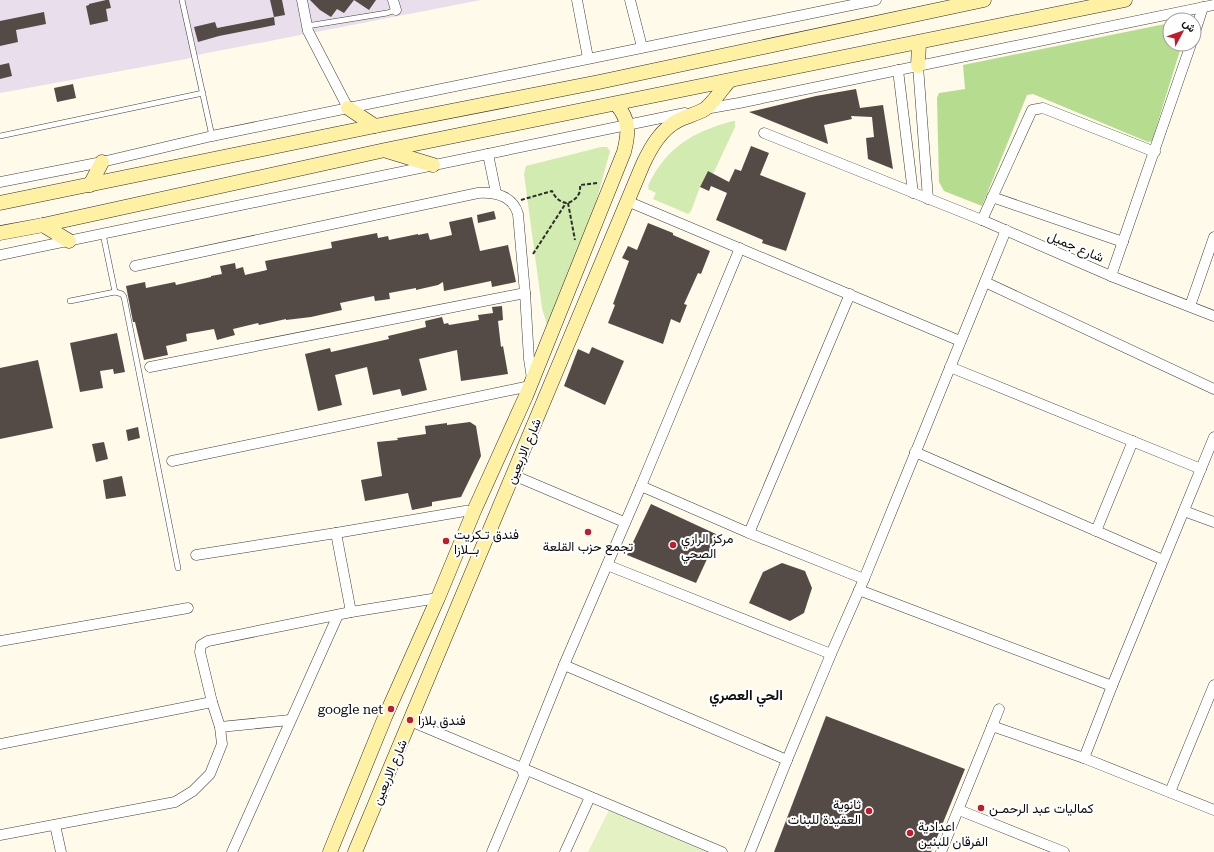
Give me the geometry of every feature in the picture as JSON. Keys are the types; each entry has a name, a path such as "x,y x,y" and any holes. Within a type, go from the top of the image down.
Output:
{"main road":[{"path":"0,203 599,82 984,0"},
{"path":"0,234 385,150 919,43 1125,0"},
{"path":"918,66 919,43"},
{"name":"شارع الاربعين","path":"355,852 512,474 543,404 650,148 669,126 678,120 705,108 729,81"},
{"name":"شارع الاربعين","path":"330,852 385,717 529,387 626,143 627,119 616,104"},
{"path":"348,108 376,126"},
{"path":"385,150 432,165"},
{"path":"90,185 102,162"},
{"path":"43,225 69,241"},
{"path":"529,387 543,404"}],"street":[{"path":"302,0 307,26 323,61 348,108"},
{"path":"578,0 588,58"},
{"path":"630,0 642,47"},
{"path":"0,182 102,162 212,136 876,0"},
{"path":"0,255 627,126 705,108 739,103 1214,5"},
{"path":"1201,12 1203,7"},
{"path":"1111,276 1188,52"},
{"path":"918,66 928,199"},
{"path":"898,70 913,193"},
{"path":"982,220 1032,110 1043,108 1155,152"},
{"name":"شارع جميل","path":"764,133 982,220 1111,276 1214,316"},
{"path":"488,154 496,193"},
{"path":"135,266 478,193 496,193 508,199 517,208 525,293 529,387 172,461"},
{"path":"992,197 1123,242"},
{"path":"627,200 960,341"},
{"path":"750,852 831,654 864,579 1006,230"},
{"path":"1190,306 1214,237"},
{"path":"492,852 524,776 522,769 564,665 740,248"},
{"path":"985,282 1214,390"},
{"path":"150,367 525,293"},
{"path":"749,533 850,294"},
{"path":"950,367 1201,469"},
{"path":"1084,758 1214,437"},
{"path":"1096,531 1133,441"},
{"path":"915,452 1163,560"},
{"path":"512,474 624,522"},
{"path":"640,486 749,533 864,579"},
{"path":"196,555 465,511 474,511"},
{"path":"1184,511 1214,522"},
{"path":"336,533 352,612"},
{"path":"607,565 831,654"},
{"path":"859,590 1112,686"},
{"path":"0,835 175,802 193,791 210,774 222,744 220,727 212,702 200,652 201,645 208,641 352,612 438,598"},
{"path":"0,642 188,608"},
{"path":"232,852 338,615"},
{"path":"564,665 787,760"},
{"path":"1170,792 1214,685"},
{"path":"0,744 212,702"},
{"path":"941,852 999,709"},
{"path":"220,727 290,720"},
{"path":"410,721 722,852"},
{"path":"992,726 1084,758 1214,810"},
{"path":"565,852 590,797"},
{"path":"959,810 1058,851"},
{"path":"55,825 61,852"}],"lane":[{"path":"182,0 212,136"},
{"path":"307,26 387,13 394,5"},
{"path":"0,136 203,93"},
{"path":"103,234 115,292"},
{"path":"70,301 115,292 122,294 124,297 178,568"}],"path":[{"path":"523,269 567,203 578,196 580,185 611,182"},
{"path":"513,203 552,191 558,199 567,203"},
{"path":"567,203 579,263"}],"shaded area":[{"path":"0,0 481,0 202,54 186,59 0,93"}],"green space":[{"path":"1162,25 1162,52 1180,52 1152,141 1148,142 1033,94 1027,95 982,206 944,191 939,182 937,98 939,93 965,89 963,65"},
{"path":"735,121 735,127 713,174 708,171 691,211 688,214 653,199 656,193 648,189 648,186 655,172 672,151 693,136 705,130"},
{"path":"601,147 607,147 610,151 596,202 548,328 542,308 524,174 526,166"},
{"path":"609,810 707,852 588,852"}],"building":[{"path":"109,0 111,8 106,9 108,21 90,25 86,6"},
{"path":"270,0 282,0 285,15 274,17"},
{"path":"310,0 354,0 344,13 337,9 331,17 320,10"},
{"path":"354,0 376,0 369,10"},
{"path":"44,12 46,24 16,30 18,42 0,46 0,21"},
{"path":"274,17 275,25 219,36 198,42 194,27 215,22 217,28"},
{"path":"9,63 12,76 0,79 0,65"},
{"path":"73,84 76,98 57,102 54,88"},
{"path":"856,89 860,108 883,105 893,169 868,159 866,138 874,137 872,117 851,116 852,119 824,125 828,144 749,112 816,96"},
{"path":"751,146 769,153 760,175 806,193 786,251 762,243 763,240 716,220 727,193 711,186 709,191 700,187 708,171 729,182 735,169 741,171"},
{"path":"494,211 496,219 478,223 477,215"},
{"path":"472,217 480,251 508,245 516,282 492,287 491,281 444,291 443,282 438,285 416,290 416,288 389,293 390,299 375,301 374,296 340,303 342,310 311,317 286,319 259,325 258,323 233,329 235,335 217,340 214,329 186,334 187,341 166,346 168,355 144,360 135,322 133,322 126,286 145,282 146,288 175,282 176,285 222,274 220,266 235,263 236,269 243,267 245,275 267,270 265,261 332,248 331,242 377,233 378,238 388,236 389,240 428,233 430,240 452,235 449,222"},
{"path":"648,223 710,251 701,274 698,273 684,304 687,305 680,323 671,319 663,344 608,323 615,305 613,304 629,261 622,258 628,246 637,250"},
{"path":"502,306 503,320 498,321 501,347 503,346 508,374 461,381 457,350 419,359 427,390 402,396 400,389 373,395 367,367 335,375 342,405 318,411 305,354 330,348 331,352 389,339 388,336 426,327 425,321 442,317 444,324 448,323 449,325 479,320 478,315 493,313 492,307"},
{"path":"117,333 125,372 114,374 113,369 100,371 103,388 80,392 70,343"},
{"path":"592,347 624,361 605,405 564,386 578,349 589,354"},
{"path":"38,360 53,428 0,439 0,368"},
{"path":"470,422 476,426 481,456 461,497 432,502 432,506 412,510 408,493 365,501 361,480 382,476 377,442 398,440 397,438 426,434 425,426"},
{"path":"138,427 140,438 128,441 126,430"},
{"path":"104,442 108,459 96,462 92,444"},
{"path":"122,476 126,496 106,499 103,480"},
{"name":"مركز الرازي الصحي","path":"651,504 718,535 696,583 627,555"},
{"path":"782,563 805,571 812,588 804,613 790,621 749,603 763,572"},
{"name":"ثانوية العقيدة للبنات","path":"826,716 965,769 931,852 774,852"}],"place":[{"name":"تجمع حزب القلعة","path":"588,532"},
{"name":"فندق تـكريت بــلازا","path":"446,541"},
{"name":"مركز الرازي الصحي","path":"673,545"},
{"name":"google net","path":"391,709"},
{"name":"فندق بلازا","path":"410,720"},
{"name":"كماليات عبد الرحمـن","path":"981,808"},
{"name":"ثانوية العقيدة للبنات","path":"869,811"},
{"name":"اعدادية الفرقان للبنين","path":"910,833"}],"district":[{"name":"الحي العصري","path":"746,695"}]}
